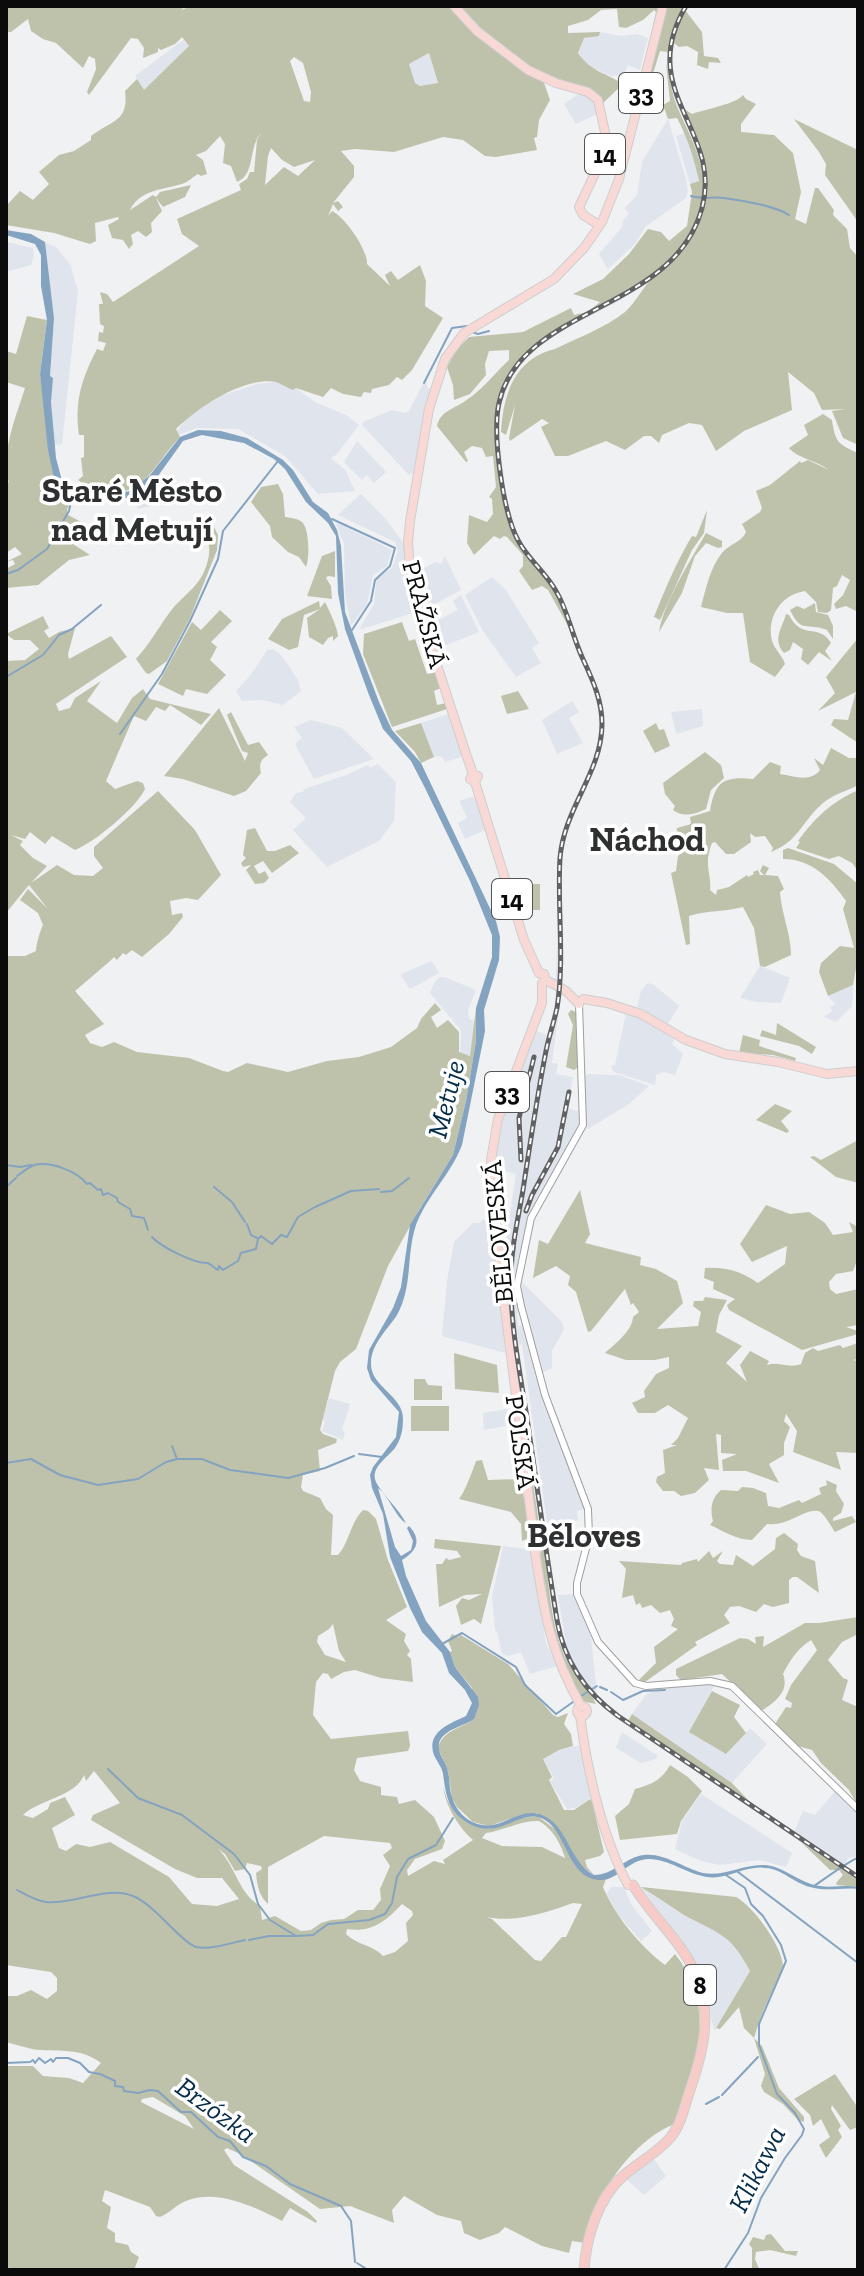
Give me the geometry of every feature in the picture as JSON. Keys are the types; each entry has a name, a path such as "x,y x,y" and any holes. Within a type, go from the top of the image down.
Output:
{"highway":[{"name":"8","path":"584,2270 588,2245 607,2193 624,2175 668,2140 680,2122 705,2035 701,1987 686,1955 637,1897 628,1880"}],"main road":[{"name":"14","path":"454,6 480,34 528,70 591,94 598,100 608,139 607,151 579,206 584,216 599,225"},
{"name":"33","path":"599,225 619,179 663,6"},
{"name":"PRAŽSKÁ","path":"545,983 524,940 420,613 410,568 408,537 421,451 438,377 454,344 472,327 527,298 554,279 580,253 599,225"},
{"path":"545,983 579,1000 633,1011 695,1044 737,1058 765,1060 827,1074 858,1071"},
{"name":"BĚLOVESKÁ","path":"508,1346 492,1200 492,1148 498,1119 542,1003 545,983"},
{"path":"579,1000 583,1125 529,1221 518,1292 545,1395 587,1504 589,1537 577,1594 598,1642 630,1679 641,1686 710,1681 735,1688 858,1809"},
{"name":"POLSKÁ","path":"508,1346 534,1539 529,1545 535,1552 550,1638 580,1711 589,1764 615,1853 628,1880"}],"shaded area":[{"path":"684,6 688,6 675,35 671,66 675,92 705,163 706,198 699,223 685,247 656,275 619,301 550,337 528,354 509,380 499,414 498,432 506,494 515,528 524,546 561,596 598,689 604,716 600,754 571,816 562,857 559,1009 552,1063 558,1064 556,1074 573,1077 567,1108 581,1112 581,1118 574,1138 529,1216 515,1283 520,1312 517,1313 518,1326 523,1325 528,1343 532,1342 520,1293 523,1283 562,1322 564,1329 552,1351 552,1368 538,1375 586,1509 577,1511 578,1520 574,1521 574,1525 548,1529 522,1344 518,1345 560,1629 567,1650 558,1595 573,1594 590,1628 595,1695 619,1715 794,1832 803,1811 815,1815 837,1789 858,1813 858,1857 850,1857 843,1865 858,1875 858,1880 609,1712 586,1691 566,1658 555,1620 507,1311 506,1240 516,1174 500,1170 499,1162 493,1159 499,1120 535,1030 547,1035 555,1008 560,844 569,812 595,757 600,725 596,694 560,603 511,529 504,503 496,442 496,406 505,379 530,347 641,282 670,257 692,229 702,200 702,169 696,146 672,93 667,66 671,34"},
{"path":"600,32 621,36 637,34 648,38 640,70 628,65 622,78 585,64 578,53 584,38 599,36"},
{"path":"183,40 189,46 144,91 135,76"},
{"path":"429,53 438,84 420,86 415,83 409,64"},
{"path":"581,92 593,99 599,113 576,124 564,104"},
{"path":"668,119 685,176 686,198 645,227 636,243 608,269 599,254 629,214 625,208 637,195 642,162"},
{"path":"685,133 699,182 690,184 676,136"},
{"path":"6,242 33,248 31,265 6,272"},
{"path":"45,242 56,247 70,264 78,291 62,444 54,445 53,378 50,377 54,318"},
{"path":"425,380 428,388 433,389 422,424 413,473 409,475 362,425 392,410 409,411"},
{"path":"277,382 296,388 315,402 346,415 359,425 331,458 346,471 355,491 318,494 285,456 238,429 197,428 178,435 176,432 192,413 223,395 257,384"},
{"path":"357,441 386,472 374,483 367,475 362,480 344,462"},
{"path":"155,481 164,503 138,509 134,496"},
{"path":"361,494 385,518 404,544 416,612 359,630 374,604 376,581 392,568 398,551 395,542 338,515"},
{"path":"338,523 392,550 387,566 373,575 367,604 351,626 345,593 344,544"},
{"path":"445,556 461,590 424,610 412,574 436,562 441,564"},
{"path":"492,577 506,590 539,643 532,648 541,663 516,677 483,631 465,595"},
{"path":"461,595 479,632 436,649 428,629 438,626 436,621 458,610 453,601"},
{"path":"272,649 287,663 301,691 283,705 262,700 242,701 236,691 267,650"},
{"path":"572,701 579,712 569,718 583,743 557,754 542,720"},
{"path":"702,709 703,726 676,734 671,712"},
{"path":"451,713 464,756 445,762 441,756 434,757 421,723"},
{"path":"311,720 342,728 374,759 314,779 295,744 302,738 294,727"},
{"path":"378,764 396,782 394,821 379,841 327,867 293,830 306,818 290,802 296,793 304,789"},
{"path":"476,796 487,829 465,839 458,823 467,818 459,801"},
{"path":"432,961 439,973 410,989 401,976 403,973"},
{"path":"760,966 790,978 781,1003 740,998"},
{"path":"440,977 476,990 468,1010 469,1019 475,1021 474,1057 460,1053 461,1030 430,993"},
{"path":"648,983 679,1006 668,1024 637,1007 641,991"},
{"path":"853,985 852,1006 836,1022 824,1017 835,1004 828,996"},
{"path":"630,1011 669,1032 668,1035 674,1040 672,1044 683,1054 675,1075 664,1072 656,1075 655,1085 614,1072 612,1065 615,1065 626,1013"},
{"path":"619,1075 649,1086 629,1104 588,1129 584,1076"},
{"path":"483,1219 494,1228 505,1353 442,1336 454,1242 473,1223 480,1223"},
{"path":"329,1398 350,1404 342,1430 345,1432 343,1440 322,1431"},
{"path":"507,1409 510,1425 484,1430 483,1413"},
{"path":"503,1546 527,1549 533,1555 546,1643 557,1666 530,1674 521,1652 509,1656 502,1654 495,1631 492,1597"},
{"path":"715,1684 690,1732 726,1754 750,1728 767,1744 732,1783 632,1714 646,1695 657,1689"},
{"path":"622,1732 658,1756 656,1759 641,1763 616,1748"},
{"path":"581,1745 592,1797 575,1808 567,1809 550,1781 554,1778 543,1759 559,1750"},
{"path":"701,1794 792,1853 786,1867 759,1860 720,1865 701,1861 675,1849 682,1821"},
{"path":"611,1887 624,1887 631,1904 652,1931 641,1941 619,1916 606,1894"},
{"path":"641,1887 685,1915 722,1933 739,1950 750,1971 714,2031 704,1982 694,1959"},
{"path":"653,2158 666,2176 644,2195 626,2179"}],"green space":[{"path":"6,6 186,6 181,10 192,6 452,6 543,80 550,100 534,138 537,150 485,156 463,140 443,137 394,152 341,151 354,166 354,177 333,203 338,201 343,207 338,211 333,204 328,216 332,211 343,220 360,243 367,264 390,286 385,275 391,271 398,280 420,265 426,281 425,306 443,318 412,370 402,380 397,377 389,385 372,389 371,393 364,392 361,397 331,388 323,397 263,381 236,389 208,403 176,429 180,437 140,483 117,494 101,497 78,480 83,476 81,458 84,457 84,435 79,435 80,390 97,349 103,351 106,343 98,341 99,332 103,333 104,326 100,324 99,304 103,304 100,292 107,294 113,302 199,246 182,234 177,219 241,190 239,184 247,179 250,172 254,172 257,140 261,133 254,145 250,167 237,182 231,166 223,163 225,144 220,136 206,151 196,155 203,160 207,174 198,174 187,182 139,198 130,210 160,192 191,185 185,197 163,207 156,198 162,211 151,223 152,232 146,237 138,231 131,235 133,244 129,249 123,240 112,238 108,225 118,217 95,223 96,241 90,244 54,233 6,225 6,206 20,191 33,200 49,184 39,172 59,155 74,151 91,140 91,136 122,115 125,91 137,79 144,90 189,46 182,37 175,44 161,50 158,48 158,52 143,58 144,48 138,39 131,38 89,95 87,92 96,69 95,59 89,56 83,68 56,43 31,31 28,19 11,32 6,32","holes":["429,53 438,83 420,86 415,83 409,64","294,57 303,63 311,92 310,102 304,101 290,61","271,148 294,167 315,160 298,176 284,167 265,185"]},
{"path":"457,6 661,6 643,71 654,10 643,20 626,28 619,27 617,9 601,10 588,20 568,26 568,33 600,32 599,36 584,38 578,53 593,68 623,84 603,103 540,74 478,29"},
{"path":"666,6 684,6 674,26 668,52 660,51 651,80 646,85"},
{"path":"685,10 702,32 704,56 718,58 721,63 709,62 708,69 697,65 698,52 674,43"},
{"path":"666,63 674,99 697,152 702,172 703,183 695,226 672,258 638,283 561,327 528,352 504,384 495,426 501,486 513,533 555,592 568,626 548,590 542,586 532,590 519,571 523,566 523,555 507,537 500,539 494,536 474,555 467,543 469,515 487,522 493,514 492,499 489,497 496,487 493,456 486,457 482,448 472,446 464,452 466,462 437,426 444,414 477,392 509,360 509,350 489,351 486,375 470,394 454,400 447,367 456,350 469,337 523,332 571,308 574,315 587,312 600,302 573,294 603,279 629,254 648,229 661,232 669,241 687,226 692,192 690,184 699,181 681,126 677,118 668,119 663,105 670,101"},
{"path":"743,95 756,104 741,124 741,132 774,135 793,153 801,192 795,219 806,224 815,188 818,188 834,210 833,215 847,229 850,248 858,257 858,445 843,438 832,411 845,409 822,410 814,393 788,372 792,410 744,431 716,451 702,425 689,423 662,435 659,443 651,436 644,436 625,450 606,441 568,456 555,456 541,427 549,423 542,419 510,441 515,405 506,435 501,432 502,418 508,392 520,370 541,354 600,328 625,312 691,234 701,215 706,196 706,177 702,156 681,107 692,114 727,104"},
{"path":"794,119 858,150 858,222 825,175 826,164 819,152"},
{"path":"27,316 47,320 40,374 54,478 64,497 71,503 67,509 68,515 89,526 68,535 73,544 90,555 69,560 38,585 6,588 6,569 15,564 13,560 6,562 22,554 15,547 6,553 6,480 9,483 6,460 10,435 25,388 6,382 6,351 16,354"},
{"path":"823,414 832,420 839,441 858,453 858,612 846,606 836,609 834,604 843,595 850,580 842,575 833,588 831,610 827,613 818,612 816,602 805,591 789,597 778,608 771,623 772,641 785,664 775,677 750,662 743,613 701,607 718,559 744,536 746,532 742,524 762,508 756,491 770,485 800,461 808,460 829,470 789,448 808,435 804,425"},
{"path":"278,484 283,494 285,517 299,520 305,527 308,545 306,567 299,557 288,552 272,537 270,526 251,502 261,487"},
{"path":"707,510 704,533 692,550 660,620 654,617 667,586 692,536 696,537"},
{"path":"214,527 218,535 217,550 190,618 167,661 146,673 136,659 203,574 209,555 208,530"},
{"path":"706,533 722,541 722,547 706,543 695,556 682,593 659,632 672,594"},
{"path":"335,551 335,577 326,578 331,586 332,599 307,596 322,556"},
{"path":"319,601 320,608 325,602 335,624 338,636 333,641 333,636 323,645 309,637 307,618 320,609 304,615 298,647 289,650 268,639 282,619"},
{"path":"815,603 816,612 828,615 833,626 833,639 827,630 798,623 790,610 797,606 804,609"},
{"path":"220,610 232,621 211,642 217,647 210,660 226,675 207,694 186,689 183,696 158,684 192,622 201,630"},
{"path":"786,614 799,627 826,637 831,643 825,651 832,661 819,652 808,665 801,659 803,649 793,642 790,650 784,653 778,638"},
{"path":"43,616 49,628 44,631 49,638 75,628 69,659 111,636 127,657 56,704 59,711 70,708 75,698 101,681 87,701 117,723 132,698 143,689 150,699 211,714 201,725 170,705 165,711 156,707 146,721 134,716 106,781 115,789 137,781 143,783 145,789 124,814 83,846 75,850 52,836 45,844 30,832 25,839 11,835 23,841 20,845 47,866 31,883 57,865 74,875 93,876 103,868 94,856 94,847 158,791 195,830 221,875 198,900 186,898 170,901 172,915 182,913 183,917 142,957 132,950 126,955 123,953 117,960 114,957 75,991 104,1024 85,1035 90,1043 102,1047 114,1042 137,1052 189,1058 228,1072 247,1063 288,1072 391,1047 417,1028 435,1003 441,1010 431,1017 437,1028 448,1020 459,1032 459,1052 470,1056 476,1008 476,1041 453,1155 388,1266 356,1349 340,1362 335,1371 320,1430 337,1439 336,1443 318,1450 320,1471 303,1475 301,1487 303,1491 320,1498 333,1515 331,1555 338,1555 342,1550 363,1510 376,1519 407,1607 386,1620 406,1634 404,1641 410,1651 407,1655 411,1659 413,1682 381,1678 355,1670 331,1679 323,1673 316,1682 313,1715 331,1739 408,1731 408,1751 357,1758 354,1770 360,1781 381,1787 381,1795 397,1797 399,1804 415,1800 434,1817 445,1841 442,1849 415,1859 407,1870 408,1876 434,1861 445,1864 443,1860 473,1840 454,1816 443,1786 452,1808 474,1825 493,1828 528,1817 539,1817 556,1830 586,1875 606,1879 603,1887 608,1898 646,1949 665,1965 675,1954 688,1975 696,1996 699,2038 675,2124 653,2136 624,2163 600,2200 585,2243 572,2241 569,2253 542,2246 505,2227 499,2233 480,2240 464,2233 461,2221 437,2215 404,2196 392,2210 394,2223 350,2206 320,2209 227,2148 224,2150 234,2165 308,2212 316,2223 290,2208 282,2221 236,2201 210,2197 186,2201 160,2217 150,2207 105,2190 102,2201 111,2207 107,2228 115,2233 115,2242 128,2245 131,2252 139,2257 134,2270 9,2270 6,2259 6,2066 33,2066 43,2076 69,2078 83,2083 101,2063 76,2052 32,2049 6,2042 6,1996 17,1996 31,1990 47,1999 57,1991 57,1978 51,1972 6,1965 6,956 25,956 36,951 43,925 38,913 20,900 28,889 48,909 29,885 6,913 6,661 25,660 39,649 30,640 14,640 6,634","holes":["333,1624 339,1651 346,1662 325,1655 317,1642 318,1636","94,1771 120,1803 93,1815 91,1820 175,1869 197,1878 222,1878 239,1899 217,1906 192,1904 169,1877 110,1842 90,1847 76,1844 66,1851 59,1848 52,1828 75,1815 65,1797 50,1803 48,1809 33,1818 23,1815 73,1788 84,1775 86,1781","539,1821 548,1828 559,1842 565,1858 542,1847 502,1846 482,1838 486,1833","324,1836 390,1843 392,1848 383,1855 390,1866 380,1889 381,1900 373,1910 358,1910 344,1919 331,1920 311,1930 301,1931 275,1916 262,1920 260,1906 247,1894 218,1849 225,1854 235,1871 245,1869 247,1863 261,1866 262,1869 256,1873 257,1882 268,1904 268,1867","573,1903 582,1904 566,1937 562,1937 541,1961 535,1960 492,1919 486,1917 519,1918","402,1904 413,1915 406,1923 408,1941 395,1952 383,1956 346,1934 347,1929 371,1927 390,1916","153,2097 185,2116 194,2129 141,2102"]},
{"path":"402,622 409,641 415,639 427,674 435,672 441,688 434,691 437,705 446,703 447,709 392,727 363,654 364,634"},
{"path":"858,638 858,743 831,725 834,719 848,720 856,692 818,711 835,693 826,677"},
{"path":"518,691 529,709 507,714 501,696"},
{"path":"219,708 245,761 248,753 242,751 227,715 231,712 248,745 259,742 268,755 261,762 261,773 246,791 234,796 164,776"},
{"path":"421,723 434,757 421,763 395,731"},
{"path":"656,723 659,730 664,729 670,746 655,753 643,731"},
{"path":"831,748 849,758 858,758 858,785 827,800 788,842 771,852 773,848 765,836 755,837 750,833 751,842 734,854 726,854 715,842 709,851 710,890 716,895 717,890 729,887 753,872 758,870 760,875 764,875 760,871 763,865 769,868 765,875 778,876 784,889 780,892 791,955 765,967 760,966 754,928 743,907 689,916 690,944 686,945 671,873 676,871 678,856 683,851 682,843 676,840 677,828 691,824 690,817 710,811 715,793 722,783 734,779 753,779 770,762 781,766 780,774 802,778 812,776 820,770 814,758 823,765"},
{"path":"705,752 721,765 724,778 711,790 706,809 681,814 673,810 675,806 665,794 663,783"},
{"path":"858,790 858,871 852,863 839,856 829,859 796,848 804,833 824,812"},
{"path":"255,828 267,851 290,845 299,853 272,873 263,861 254,866 259,874 265,871 269,878 264,883 255,884 246,870 251,865 243,867 241,863 246,858 243,855 247,830"},
{"path":"788,848 834,864 858,884 858,957 853,985 828,996 819,972 821,963 840,946 854,948 843,909 846,901 819,871 802,862 783,859 783,850"},
{"path":"516,884 540,884 540,910 518,910"},
{"path":"571,1010 576,1012 580,1066 574,1070 566,1067 573,1025 568,1014"},
{"path":"777,1023 816,1047 812,1054 799,1046 760,1036 762,1030 776,1035"},
{"path":"743,1035 760,1040 759,1046 796,1058 795,1061 773,1055 739,1053"},
{"path":"775,1104 792,1111 781,1121 789,1131 787,1133 756,1120"},
{"path":"858,1140 858,1183 836,1177 810,1157 821,1160"},
{"path":"580,1190 590,1234 585,1243 641,1257 640,1265 656,1269 677,1281 683,1303 657,1329 698,1326 701,1312 693,1306 694,1301 703,1301 705,1297 727,1300 719,1315 716,1332 742,1346 726,1363 747,1382 740,1365 750,1351 769,1361 767,1365 792,1366 801,1364 805,1353 813,1348 818,1351 858,1343 858,1359 853,1360 858,1361 858,1453 836,1452 841,1470 793,1452 797,1431 786,1414 784,1421 790,1427 784,1443 784,1455 769,1464 779,1483 746,1471 723,1471 722,1460 737,1454 721,1453 721,1435 716,1434 719,1470 704,1468 709,1480 695,1493 681,1496 674,1491 663,1491 656,1482 657,1477 665,1473 663,1450 677,1445 671,1445 688,1418 668,1405 655,1413 638,1413 632,1403 645,1397 644,1391 656,1374 669,1368 669,1357 626,1360 605,1353 627,1332 633,1317 639,1312 633,1303 631,1305 625,1289 588,1332 576,1292 568,1285 570,1276 556,1266 533,1278 539,1240 548,1244"},
{"path":"766,1205 790,1214 809,1212 825,1223 833,1235 853,1232 849,1222 858,1227 858,1258 853,1271 836,1274 829,1282 830,1289 836,1294 858,1289 858,1325 846,1327 858,1331 858,1334 802,1350 729,1310 727,1305 735,1299 713,1289 714,1282 704,1278 705,1268 720,1268 758,1283 785,1264 787,1246 752,1262 740,1244"},
{"path":"507,1311 540,1530 537,1529"},
{"path":"454,1353 497,1365 499,1393 455,1389"},
{"path":"414,1379 425,1379 428,1385 442,1386 442,1400 414,1400"},
{"path":"411,1406 449,1406 449,1431 411,1431"},
{"path":"482,1460 488,1480 520,1479 527,1539 522,1541 521,1524 511,1512 459,1499 476,1461"},
{"path":"826,1480 837,1485 836,1491 844,1504 833,1521 852,1516 856,1522 835,1532 818,1511 781,1523 767,1524 752,1540 735,1537 710,1525 713,1521 713,1500 721,1490 753,1488 766,1493 768,1506 779,1508 799,1500 802,1503 821,1494 819,1488 827,1485"},
{"path":"784,1533 798,1544 797,1550 801,1556 815,1561 819,1593 793,1577 789,1580 789,1603 773,1607 764,1604 756,1612 739,1606 730,1607 724,1615 730,1623 695,1642 697,1645 645,1682 637,1682 656,1663 654,1647 678,1629 671,1626 674,1619 670,1610 660,1613 651,1605 642,1608 640,1603 636,1605 633,1595 622,1598 626,1569 619,1561 681,1565 697,1559 698,1562 709,1551 713,1558 723,1551 717,1561 720,1564 733,1565 736,1555 753,1566 775,1549 776,1538"},
{"path":"435,1539 501,1546 481,1624 474,1619 461,1625 456,1606 462,1598 469,1600 482,1594 465,1595 439,1607 436,1564 442,1564 446,1558 461,1557 457,1551 434,1548"},
{"path":"544,1546 560,1644 568,1663 596,1704 581,1701 552,1633 540,1554"},
{"path":"858,1617 858,1634 842,1642 828,1660 848,1680 842,1700 858,1707 858,1806 849,1790 812,1750 798,1746 775,1724 786,1707 791,1708 792,1703 785,1699 791,1685 817,1650 811,1640 798,1651 783,1674 785,1680 780,1696 761,1711 722,1674 681,1680 676,1675 676,1669 740,1638 756,1644 755,1637 764,1636 763,1647 805,1623"},
{"path":"452,1634 461,1635 508,1664 553,1715 558,1717 568,1713 564,1724 571,1734 573,1746 543,1759 552,1777 549,1780 564,1810 574,1810 590,1799 592,1801 604,1852 585,1860 594,1875 578,1863 558,1829 537,1813 489,1826 473,1822 457,1807 452,1798 448,1771 438,1748 444,1737 474,1719 472,1688 455,1667 450,1652 448,1641"},
{"path":"712,1691 740,1705 734,1717 746,1733 726,1754 689,1732"},
{"path":"632,1714 732,1783 752,1804 628,1721"},
{"path":"670,1765 702,1791 681,1821 677,1834 620,1840 615,1816 629,1804 635,1789 656,1781"},
{"path":"801,1842 858,1880 858,1887 837,1885 843,1875 839,1870 830,1870"},
{"path":"641,1887 736,1897 759,1918 778,1949 783,1967 754,2038 744,2028 739,2007 720,2029 716,2028 750,1971 736,1949 723,1936"},
{"path":"754,2038 762,2046 779,2088 804,2117 804,2122 764,2092 761,2086 765,2074"},
{"path":"835,2074 858,2108 858,2127 850,2130 832,2105 842,2137 826,2158 819,2145 830,2137 821,2119 813,2126 810,2115 794,2099"},
{"path":"771,2234 785,2251 798,2251 796,2256 770,2250 756,2252 759,2269 752,2270 752,2248 749,2244 753,2237 764,2240 766,2235"}],"water":[{"path":"6,230 31,234 45,242 54,318 50,376 53,378 51,402 56,458 61,477 72,497 92,498 130,491 150,475 180,437 198,430 221,431 247,438 283,460 293,470 313,502 328,513 337,530 341,546 345,612 379,702 392,730 421,763 496,921 500,937 499,960 484,1010 485,1031 462,1145 416,1225 402,1304 377,1343 371,1363 376,1378 402,1411 397,1445 375,1473 377,1484 406,1523 378,1488 395,1547 401,1556 411,1550 413,1541 407,1528 409,1526 416,1536 416,1545 402,1560 406,1576 426,1621 478,1697 479,1705 474,1719 446,1734 439,1743 455,1804 464,1817 484,1825 526,1814 542,1815 558,1827 579,1862 594,1875 608,1872 637,1856 652,1855 703,1873 764,1865 815,1885 853,1886 858,1889 816,1888 766,1868 707,1877 664,1861 649,1859 635,1862 612,1877 600,1880 581,1872 559,1835 545,1820 527,1817 488,1829 465,1821 451,1806 432,1745 437,1733 466,1716 472,1703 449,1673 442,1653 422,1632 390,1557 383,1514 370,1475 396,1437 399,1412 371,1380 367,1368 369,1350 401,1287 410,1225 453,1155 476,1041 476,1008 492,957 492,935 470,881 424,786 411,761 383,729 369,695 345,629 338,593 336,536 328,523 306,502 285,469 274,459 244,443 202,435 183,441 158,476 140,493 126,498 83,503 71,503 64,497 54,478 48,450 40,374 47,320 41,286 41,255 35,244 6,235"}],"waterway":[{"path":"691,196 749,202 789,215"},
{"path":"424,383 452,328 467,326"},
{"path":"472,332 489,331"},
{"path":"120,734 162,674 190,621 218,559 223,531 278,461"},
{"path":"6,574 18,570 47,549 69,511 71,501"},
{"path":"332,519 395,548 390,566 375,580 371,601 352,630"},
{"path":"6,677 43,655 59,635 72,629 101,605"},
{"path":"17,1176 34,1165 48,1164 63,1168 101,1189 103,1195 108,1193 117,1198 118,1202 130,1209 132,1216 144,1218 148,1230"},
{"path":"6,1165 31,1165"},
{"path":"6,1187 16,1178"},
{"path":"381,1192 392,1191 409,1178"},
{"path":"214,1187 232,1202 245,1222"},
{"path":"152,1237 178,1254 208,1263 218,1270 219,1266 223,1270 238,1261 241,1253 256,1249 261,1236 272,1244 281,1235 287,1237 298,1217 315,1207 351,1191 379,1189"},
{"path":"247,1224 251,1235 257,1238"},
{"path":"172,1446 177,1459"},
{"path":"359,1454 382,1457"},
{"path":"6,1463 31,1459 60,1475 98,1485 138,1479 177,1459 202,1459 230,1470 288,1478 354,1456"},
{"path":"442,1644 462,1633 516,1667 525,1685 556,1714 573,1702"},
{"path":"581,1696 597,1686"},
{"path":"600,1687 607,1690"},
{"path":"611,1692 623,1700 643,1691 665,1690"},
{"path":"108,1769 138,1798 182,1815 234,1854 250,1875 258,1904 270,1920 296,1936 313,1935 328,1924 369,1920 385,1914 392,1903 397,1877 408,1859 436,1845 453,1818"},
{"path":"814,1886 858,1858"},
{"path":"738,1872 858,1963"},
{"name":"Klikawa","path":"724,2270 748,2233 761,2198 804,2129 795,2113 777,2094 759,2045 759,2024 786,1961 781,1945 763,1916 751,1904 745,1888 726,1875"},
{"path":"17,1890 46,1902 123,1893 141,1900 196,1947 214,1947 245,1940"},
{"path":"249,1940 295,1936"},
{"path":"722,2095 758,2057"},
{"name":"Brzózka","path":"6,2063 33,2060 35,2063 39,2058 45,2063 51,2059 53,2062 56,2058 68,2058 80,2063 89,2072 115,2081 115,2086 123,2087 124,2091 158,2091 181,2112 191,2112 218,2137 230,2141 243,2157 266,2166 290,2184 341,2206 351,2221 355,2262"},
{"path":"706,2104 719,2097"},
{"name":"Brzózka","path":"357,2263 368,2270"}],"railway":[{"path":"686,6 673,36 670,63 674,87 693,132 705,180 702,208 686,243 662,269 536,346 513,371 499,403 497,417 498,453 513,530 523,549 560,599 596,689 602,724 596,758 568,823 560,858 559,990 513,1245 512,1313 557,1620 565,1649 578,1674 596,1697 618,1716 858,1877"},
{"path":"521,1160 519,1118 534,1057"},
{"path":"526,1211 558,1147 569,1092"}],"district":[{"name":"Staré Město nad Metují","path":"132,510"},
{"name":"Náchod","path":"647,839"},
{"name":"Běloves","path":"584,1535"}],"water label":[{"name":"Metuje","path":"446,1099"}]}
